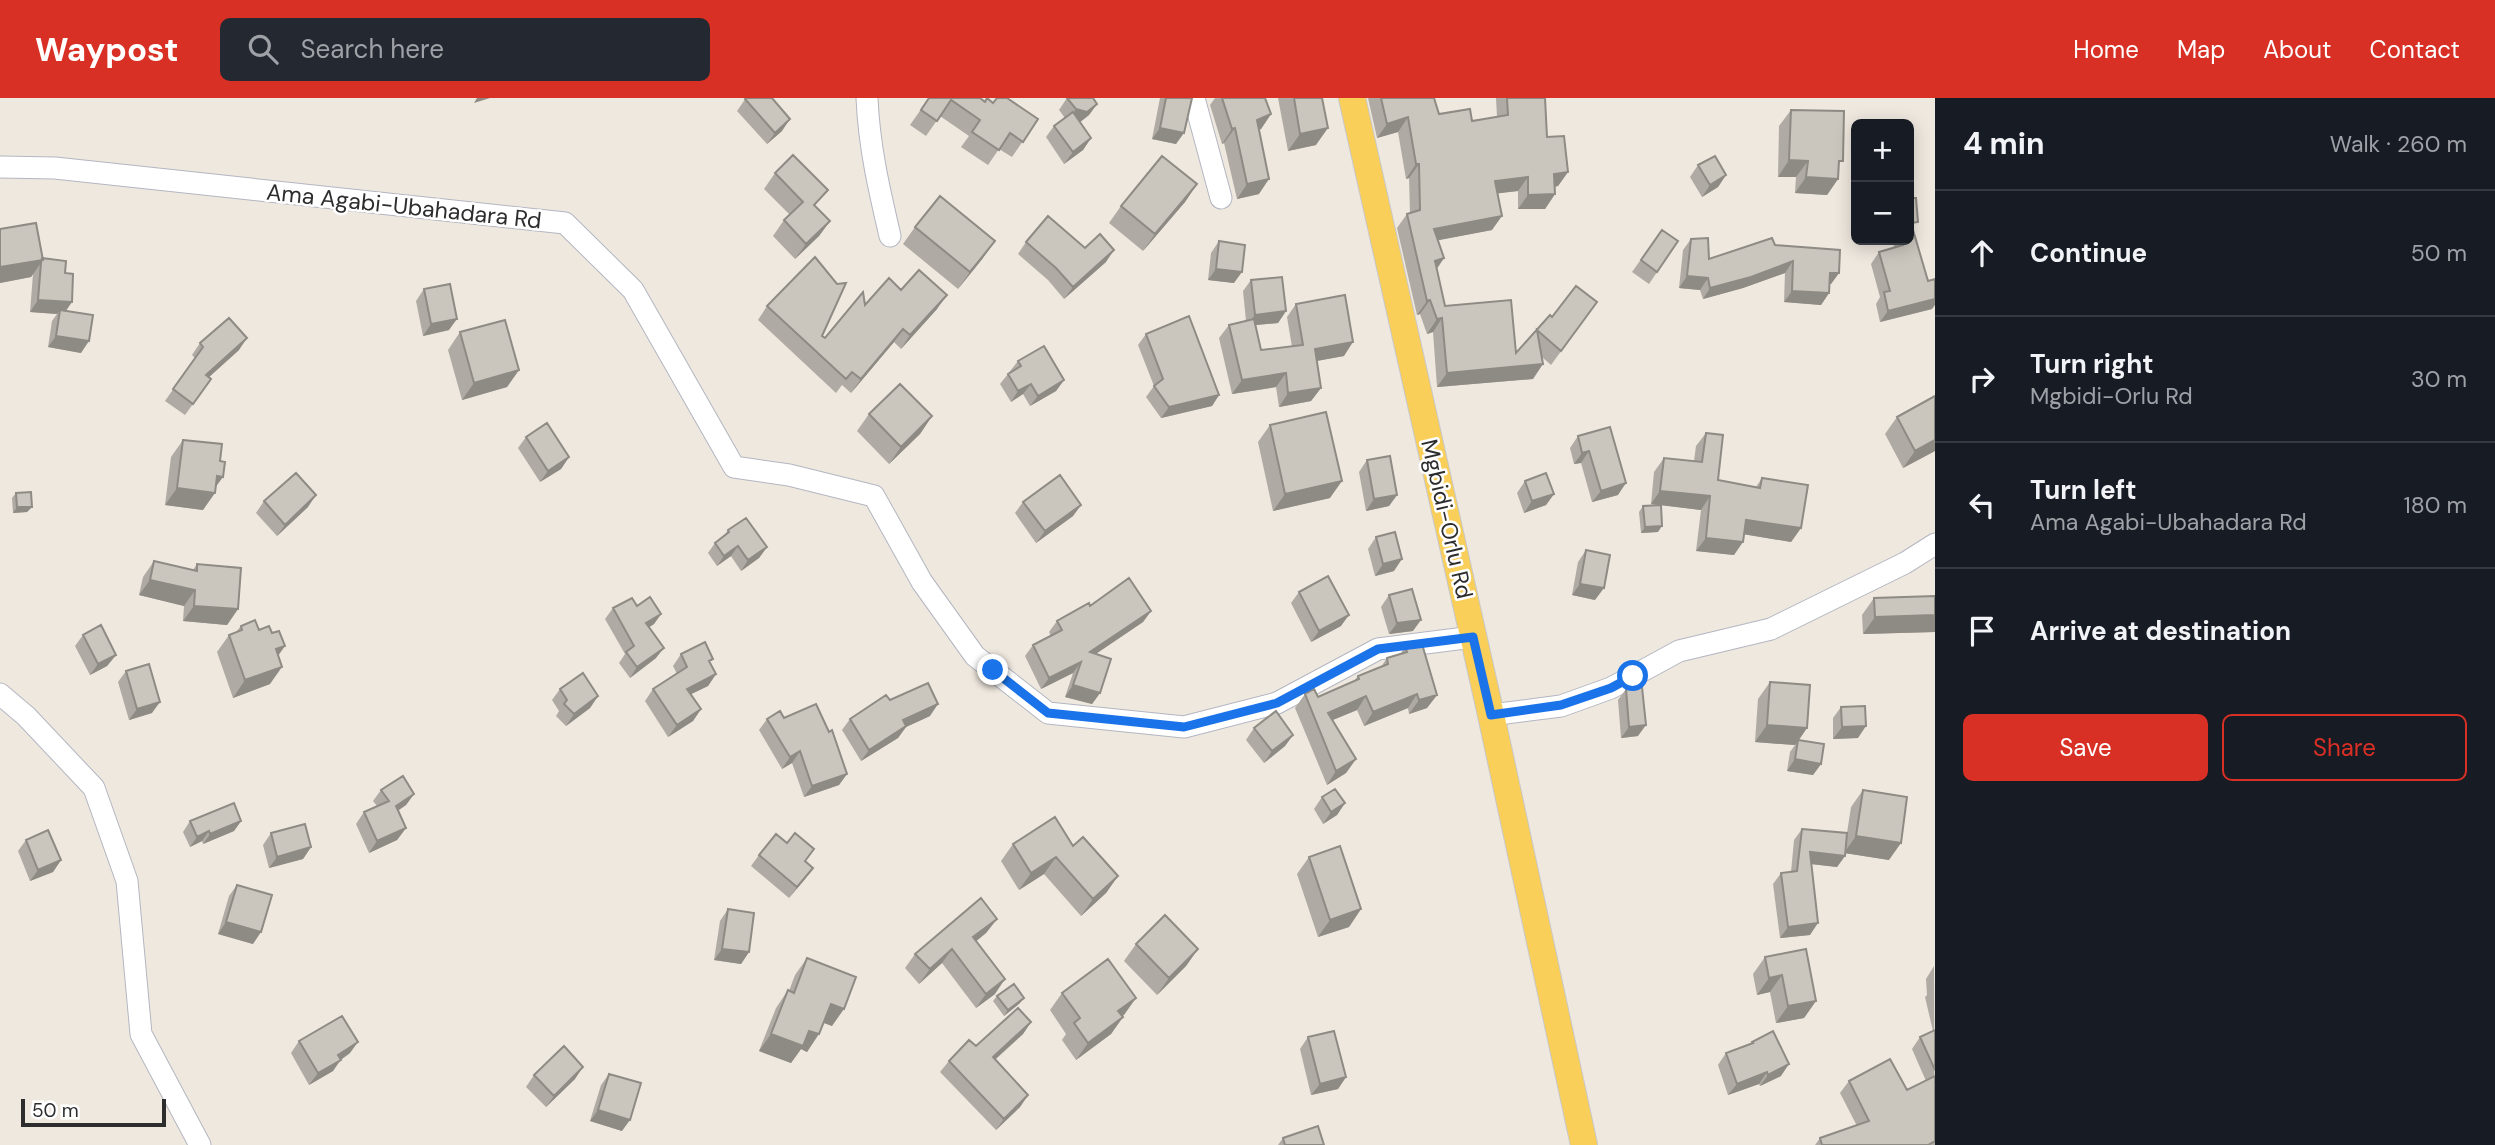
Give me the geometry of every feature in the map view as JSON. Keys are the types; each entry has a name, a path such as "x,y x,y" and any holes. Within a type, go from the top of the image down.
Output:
{"main road":[{"name":"Mgbidi-Orlu Rd","path":"1352,98 1491,715 1584,1145"}],"street":[{"path":"867,98 868,136 890,236"},
{"path":"1194,98 1221,198"},
{"name":"Ama Agabi-Ubahadara Rd","path":"0,167 55,168 565,223 633,290 734,467 789,475 874,496 922,582 975,656 1048,713 1184,727 1277,703 1378,649 1473,637"},
{"path":"1491,715 1561,705 1611,688 1679,651 1771,629 1905,563 1935,544"},
{"path":"0,694 26,716 94,788 127,881 141,1034 200,1145"}],"building":[{"path":"746,98 772,98 790,119 775,133"},
{"path":"929,98 980,98 985,102 987,98 993,103 997,98 1007,98 1038,119 1023,142 1010,133 999,150 972,132 980,120 951,100 937,121 921,110"},
{"path":"1067,98 1093,98 1097,104 1087,112 1076,109"},
{"path":"1166,98 1192,98 1184,133 1160,128"},
{"path":"1222,98 1265,98 1271,114 1257,120 1269,179 1247,184 1235,128 1232,129"},
{"path":"1294,98 1322,98 1328,128 1300,134"},
{"path":"1381,98 1434,98 1439,114 1470,109 1472,121 1508,115 1507,98 1545,98 1547,137 1564,136 1568,172 1554,174 1555,194 1528,195 1528,177 1495,181 1502,216 1434,229 1444,258 1435,261 1445,306 1511,300 1516,353 1550,315 1552,317 1576,286 1597,302 1561,351 1537,330 1543,364 1447,373 1442,318 1437,319 1430,300 1427,301 1407,214 1420,210 1419,164 1416,164 1408,117 1387,124"},
{"path":"1791,110 1844,111 1843,161 1839,161 1838,179 1806,177 1808,161 1789,160"},
{"path":"1073,112 1091,138 1073,152 1054,126"},
{"path":"793,155 828,190 814,205 830,221 806,244 784,220 803,202 775,173"},
{"path":"1162,156 1197,184 1155,234 1121,206"},
{"path":"1715,156 1726,175 1710,185 1698,165"},
{"path":"940,196 995,241 970,272 915,227"},
{"path":"1914,198 1916,198 1918,222 1914,223"},
{"path":"1048,216 1085,248 1100,234 1114,250 1073,287 1026,242"},
{"path":"36,223 43,260 0,267 0,229"},
{"path":"1662,230 1678,241 1657,272 1641,260"},
{"path":"1914,233 1928,281 1935,279 1935,299 1888,311 1884,292 1890,291 1879,252 1903,245 1914,245"},
{"path":"1708,238 1709,259 1772,238 1775,245 1840,250 1839,273 1830,273 1829,293 1792,291 1793,261 1751,277 1710,288 1708,278 1687,276 1691,239"},
{"path":"1219,241 1245,245 1242,272 1216,269"},
{"path":"815,257 837,284 846,283 822,336 825,338 863,292 865,305 889,278 901,290 919,270 947,295 910,335 903,329 861,379 852,372 846,379 767,306"},
{"path":"42,258 66,261 65,273 73,274 72,302 38,300"},
{"path":"1282,277 1286,311 1255,315 1251,280"},
{"path":"450,284 457,319 431,324 424,289"},
{"path":"1345,295 1353,342 1315,349 1321,388 1288,393 1286,373 1242,380 1229,325 1254,319 1261,350 1303,345 1296,304"},
{"path":"60,310 93,315 89,341 56,336"},
{"path":"1189,316 1219,395 1169,407 1154,386 1163,379 1146,334"},
{"path":"229,318 247,338 206,375 211,379 193,404 173,389 203,347 200,343"},
{"path":"505,320 519,370 474,383 460,332"},
{"path":"1044,346 1064,380 1038,396 1031,384 1018,391 1008,374 1021,366 1018,361"},
{"path":"900,384 932,416 901,447 869,414"},
{"path":"1935,396 1935,440 1915,451 1897,417"},
{"path":"1326,412 1342,481 1285,494 1270,425"},
{"path":"547,423 569,457 548,471 526,437"},
{"path":"1610,427 1626,483 1601,491 1589,451 1582,453 1578,436"},
{"path":"1706,433 1723,435 1718,480 1760,488 1762,478 1808,485 1801,528 1746,520 1743,542 1706,538 1710,496 1660,491 1664,458 1702,462"},
{"path":"183,440 222,444 220,461 225,462 223,477 217,476 215,493 177,488"},
{"path":"1390,456 1397,495 1374,499 1367,460"},
{"path":"296,473 316,495 285,525 264,501"},
{"path":"1546,473 1554,494 1532,501 1525,481"},
{"path":"1060,475 1081,505 1045,531 1023,502"},
{"path":"31,492 32,507 17,507 16,493"},
{"path":"1661,505 1662,526 1645,527 1643,506"},
{"path":"746,518 767,547 748,560 738,546 724,556 715,543"},
{"path":"1395,532 1402,559 1383,564 1376,537"},
{"path":"1586,550 1610,555 1604,588 1580,584"},
{"path":"154,561 197,571 197,564 241,568 238,609 194,606 195,590 150,580"},
{"path":"1328,576 1349,615 1319,631 1299,592"},
{"path":"1129,578 1151,611 1090,652 1111,659 1100,693 1073,685 1081,662 1049,678 1033,645 1062,630 1057,621 1089,603 1090,606"},
{"path":"1412,589 1421,620 1397,623 1389,595"},
{"path":"1935,596 1935,615 1875,617 1874,598"},
{"path":"650,597 661,614 646,623 664,648 637,667 626,652 634,646 613,608 632,598 637,606"},
{"path":"255,620 259,630 269,626 272,633 279,631 285,646 276,649 282,667 245,680 229,635 242,630 241,626"},
{"path":"101,625 116,655 98,664 83,635"},
{"path":"705,642 713,659 709,661 716,674 687,689 701,709 677,725 653,689 687,667 681,654"},
{"path":"1422,644 1437,695 1419,700 1417,694 1373,712 1366,696 1328,713 1356,759 1336,771 1305,694 1314,689 1318,697 1388,664 1387,658 1407,652 1405,646"},
{"path":"149,664 160,702 137,709 126,671"},
{"path":"583,673 598,696 574,714 564,704 567,700 560,689"},
{"path":"1770,682 1810,685 1807,728 1767,725"},
{"path":"928,683 938,704 903,720 906,726 869,750 850,719 886,695 890,700"},
{"path":"1642,687 1646,725 1629,727 1626,689"},
{"path":"816,704 829,732 832,730 847,774 812,786 800,751 790,757 767,719 780,711 784,718"},
{"path":"1865,706 1866,726 1842,727 1841,707"},
{"path":"1276,711 1293,735 1272,751 1254,728"},
{"path":"1798,740 1824,744 1821,764 1795,759"},
{"path":"403,776 414,794 396,806 406,828 377,841 364,812 389,801 381,790"},
{"path":"1335,789 1345,803 1331,812 1322,797"},
{"path":"1863,790 1907,797 1901,843 1856,836"},
{"path":"234,803 241,821 197,837 190,821"},
{"path":"1055,817 1073,846 1083,837 1118,876 1093,899 1056,857 1031,873 1013,844"},
{"path":"305,824 311,847 277,857 271,833"},
{"path":"1802,829 1847,833 1845,856 1810,852 1818,923 1788,927 1781,873 1797,871"},
{"path":"48,830 61,860 38,870 26,840"},
{"path":"795,833 814,849 805,861 813,868 797,887 759,855 776,834 787,843"},
{"path":"1340,846 1361,909 1330,920 1309,857"},
{"path":"237,885 272,895 261,932 226,922"},
{"path":"981,898 997,919 973,937 1005,979 986,994 952,949 930,969 915,954"},
{"path":"728,909 754,913 749,952 722,949"},
{"path":"1165,915 1198,949 1169,978 1136,944"},
{"path":"1806,949 1816,1001 1788,1006 1782,975 1769,978 1765,957"},
{"path":"807,958 856,977 844,1009 831,1004 819,1034 809,1031 803,1046 771,1034 788,990 794,993"},
{"path":"1108,959 1136,998 1118,1011 1123,1017 1088,1043 1074,1023 1080,1018 1062,993"},
{"path":"1014,984 1024,998 1008,1010 997,996"},
{"path":"1018,1008 1031,1022 993,1057 1028,1095 1004,1119 949,1061 969,1040 976,1046"},
{"path":"342,1016 358,1042 338,1055 341,1060 318,1073 299,1041"},
{"path":"1935,1030 1935,1070 1920,1037"},
{"path":"1334,1031 1346,1077 1320,1084 1308,1037"},
{"path":"1773,1031 1789,1064 1768,1075 1767,1072 1737,1084 1726,1053 1753,1043"},
{"path":"564,1046 583,1067 554,1096 534,1075"},
{"path":"1890,1059 1907,1090 1935,1076 1935,1141 1928,1145 1822,1145 1820,1138 1869,1121 1849,1081"},
{"path":"609,1074 641,1083 630,1120 598,1110"},
{"path":"1318,1126 1324,1145 1285,1145 1283,1138"}],"route":[{"path":"993,670 1048,713 1184,727 1277,703 1378,649 1473,637 1491,715 1561,705 1611,688 1633,676"}]}
